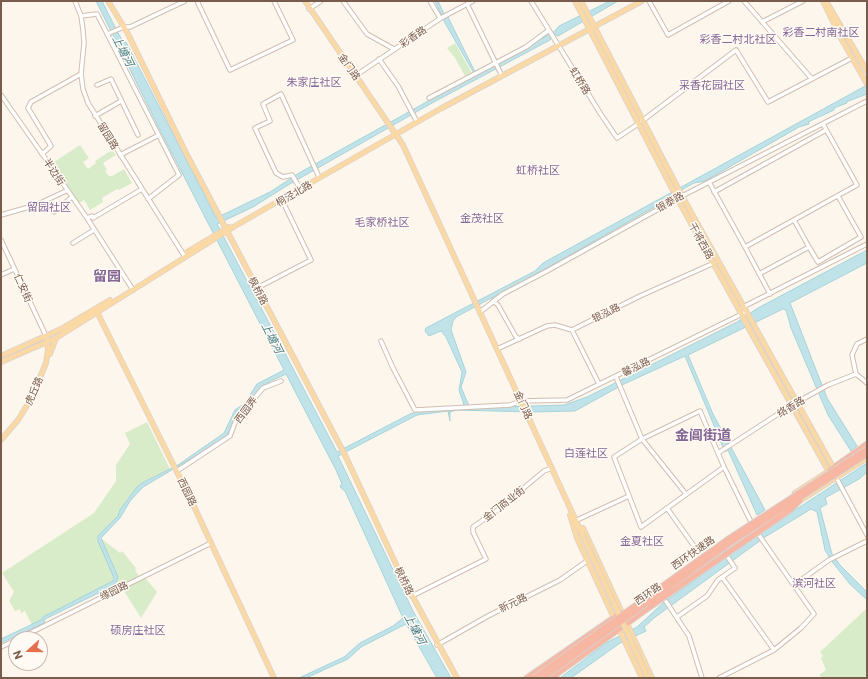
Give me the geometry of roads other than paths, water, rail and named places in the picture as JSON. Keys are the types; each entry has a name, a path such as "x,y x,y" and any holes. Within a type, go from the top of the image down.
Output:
{"highway":[{"path":"834,474 867,446"},
{"name":"西环快速路","path":"534,678 727,540 867,446"},
{"name":"西环快速路","path":"543,678 730,544 867,454"},
{"path":"551,678 627,625 651,606 790,510 809,491"},
{"path":"527,678 622,612"}],"main road":[{"name":"枫桥路","path":"108,1 124,27 219,215 224,230 257,288 345,455 412,596 457,678"},
{"name":"金门路","path":"305,1 309,9 395,133 551,468 645,678"},
{"name":"干将西路","path":"575,1 584,13 678,193 834,474"},
{"name":"干将西路","path":"581,1 584,13"},
{"path":"591,27 636,1"},
{"path":"591,27 642,1"},
{"path":"822,1 827,3 847,34 867,71"},
{"path":"822,1 840,38 866,83"},
{"path":"827,3 840,38"},
{"name":"桐泾北路","path":"224,230 282,200 318,177 395,133 591,27"},
{"name":"桐泾北路","path":"1,356 46,336 96,310 132,289 224,230 300,188 416,120 501,74 558,46"},
{"name":"干将西路","path":"678,193 714,263 741,308"},
{"name":"金门路","path":"476,308 480,312 521,404"},
{"name":"桐泾北路","path":"1,362 56,338 96,310"},
{"name":"西园路","path":"96,310 175,468 274,678"},
{"name":"虎丘路","path":"1,440 18,420 29,403 46,363 48,341 46,336"},
{"path":"46,363 56,338"},
{"name":"西环路","path":"627,625 662,596 724,551 757,532 788,509 797,496 834,474 859,451 867,446"},
{"name":"西环路","path":"622,612 751,522 834,474 867,458"},
{"path":"572,514 584,531 652,678"},
{"path":"572,514 577,538 642,678"},
{"name":"金门路","path":"581,534 648,678"},
{"path":"530,678 614,617"},
{"path":"547,678 620,630"}],"street":[{"name":"留园路","path":"75,1 81,16 84,43 81,74 84,94 120,155 184,256"},
{"path":"108,34 130,26 185,1"},
{"path":"197,1 230,70 293,40 274,1"},
{"path":"309,9 321,1"},
{"path":"343,1 367,34 394,49"},
{"path":"430,1 441,18"},
{"name":"彩香路","path":"355,76 441,18 473,1"},
{"name":"虹桥路","path":"531,1 617,138 640,122"},
{"path":"650,1 668,35 729,1"},
{"path":"744,1 812,79"},
{"path":"762,22 803,1"},
{"path":"467,4 501,74"},
{"path":"81,16 97,14 179,175 148,199"},
{"path":"429,98 475,73 496,65 551,33"},
{"path":"640,122 736,50 768,102 852,58"},
{"path":"379,59 398,86 416,120"},
{"path":"42,154 51,146 28,108 31,102 81,74"},
{"path":"97,85 111,79 138,136"},
{"path":"300,188 293,176 283,177 276,173 255,128 270,121 263,104 281,94 318,177"},
{"name":"半边街","path":"1,95 66,191 87,218 132,289"},
{"path":"96,116 121,101"},
{"name":"银泰路","path":"480,312 493,301 678,193 709,182 867,101"},
{"path":"745,247 857,185 823,124"},
{"path":"714,192 826,130"},
{"path":"120,155 157,136"},
{"path":"709,182 770,294"},
{"path":"87,218 92,216 93,218 142,189"},
{"path":"1,215 36,205 66,191"},
{"path":"794,220 818,262 861,237 838,196"},
{"path":"54,212 72,197"},
{"path":"257,288 311,260 282,200"},
{"path":"73,243 94,230"},
{"name":"仁安街","path":"1,240 46,336"},
{"path":"741,308 867,244"},
{"path":"760,274 809,247"},
{"name":"银泓路","path":"572,330 714,263"},
{"path":"1,275 14,269"},
{"path":"493,301 498,305 516,336 520,338"},
{"name":"馨泓路","path":"381,340 393,368 415,410 462,406 510,405 567,400 599,384 617,378 744,314"},
{"path":"497,349 547,326 555,325 572,330 599,384"},
{"path":"867,339 857,344 852,355 856,374 867,383"},
{"name":"络香路","path":"718,453 794,404 823,388 856,374"},
{"path":"617,378 642,439 686,494"},
{"name":"西园弄","path":"175,468 230,436 236,420 263,388 281,381"},
{"path":"719,678 774,650 801,628 814,614 751,522 724,467 700,410 642,439 614,457 641,527 724,467"},
{"name":"金门商业街","path":"412,596 486,559 473,532 473,527 496,512 544,471 551,468"},
{"path":"834,474 867,535"},
{"path":"577,520 629,496"},
{"path":"667,508 701,556"},
{"path":"794,585 830,560 867,541"},
{"name":"缘园路","path":"34,631 211,543"},
{"path":"677,618 707,596 718,580 735,568 719,543"},
{"name":"新元路","path":"438,644 488,616 560,580 588,560"},
{"path":"722,577 774,650"},
{"path":"656,588 689,636 702,678"}],"water":[{"name":"上塘河","path":"96,1 102,1 124,43 126,42 216,218 270,192 299,173 475,75 445,23 435,1 438,1 444,14 446,13 476,74 554,32 559,26 610,1 618,1 558,36 554,34 551,36 550,40 432,103 288,185 253,207 217,224 337,452 410,414 421,411 465,408 459,390 462,372 446,337 441,331 429,336 425,331 426,328 535,271 543,263 867,85 867,94 834,108 834,110 808,122 809,124 799,127 705,181 694,183 538,273 456,317 453,321 451,330 466,372 461,387 470,408 564,405 587,397 737,322 758,308 867,250 867,263 790,303 827,398 857,446 851,451 828,415 791,328 786,310 783,309 688,355 713,414 765,510 757,515 728,450 725,452 685,356 624,384 575,411 532,412 456,410 450,412 450,421 448,411 417,415 338,456 413,611 451,678 437,678 406,624 361,647 348,659 306,678 299,678 344,657 360,643 393,626 403,618 345,491 340,486 342,484 336,470 286,374 259,389 224,439 143,487 130,501 120,518 101,538 118,577 115,585 45,619 44,623 27,631 18,631 113,581 114,578 98,541 98,536 118,516 120,510 137,487 178,465 224,433 235,410 245,403 257,384 284,370 161,132"},
{"path":"867,463 867,472 859,479 825,498 827,504 820,508 832,554 840,565 867,592 867,600 850,584 833,563 825,550 817,512 811,509 765,537 654,618 644,627 646,631 620,643 571,678 560,678 606,643 637,627 663,603 757,535"},
{"path":"8,636 8,640 1,643 1,639"}],"district":[{"name":"彩香二村南社区","path":"821,32"},
{"name":"彩香二村北社区","path":"738,39"},
{"name":"朱家庄社区","path":"314,82"},
{"name":"采香花园社区","path":"712,85"},
{"name":"虹桥社区","path":"538,170"},
{"name":"留园社区","path":"49,207"},
{"name":"金茂社区","path":"482,218"},
{"name":"毛家桥社区","path":"382,222"},
{"name":"留园","path":"107,276"},
{"name":"金阊街道","path":"703,435"},
{"name":"白莲社区","path":"586,453"},
{"name":"金夏社区","path":"642,541"},
{"name":"滨河社区","path":"814,583"},
{"name":"硕房庄社区","path":"138,630"}]}
